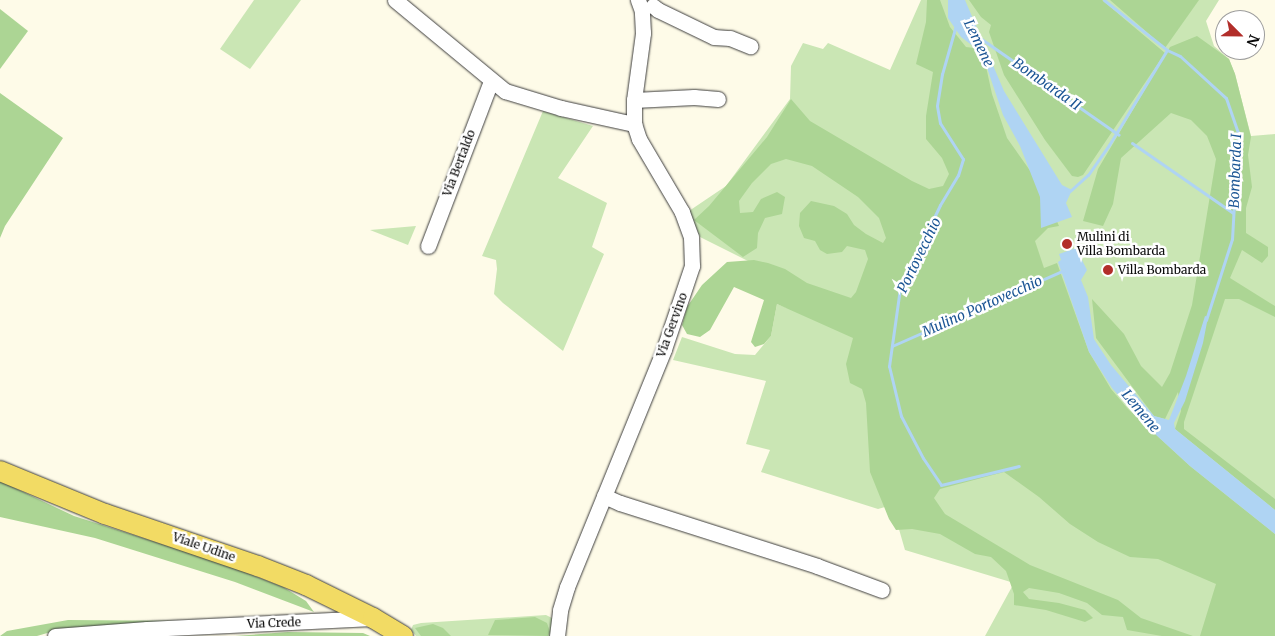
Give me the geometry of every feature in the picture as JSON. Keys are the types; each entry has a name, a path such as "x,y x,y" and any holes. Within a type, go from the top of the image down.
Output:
{"main road":[{"name":"Viale Udine","path":"0,471 105,514 274,572 306,585 373,618 402,636"}],"street":[{"path":"395,0 506,92 561,108 630,124"},
{"path":"648,4 714,37 730,38 750,46"},
{"name":"Via Gervino","path":"557,636 560,610 567,588 664,349 692,266 692,237 682,212 630,124 648,4"},
{"name":"Via Bertaldo","path":"428,246 491,81"},
{"path":"634,100 694,97 718,99"},
{"path":"604,496 620,503 818,566 882,590"},
{"name":"Via Crede","path":"55,636 138,629 373,618"}],"green space":[{"path":"254,0 301,0 250,69 220,49"},
{"path":"921,0 1219,0 1206,21 1215,47 1215,60 1229,60 1235,74 1251,136 1275,134 1275,636 985,636 1014,583 905,550 892,505 878,509 761,472 770,450 746,444 766,381 673,360 682,337 735,354 755,355 771,336 777,304 787,308 794,284 700,237 689,211 726,186 790,99 791,66 803,43 823,49 828,43 890,70"},
{"path":"927,0 940,0 950,27 966,47 974,48 985,62 992,94 1007,138 1043,189 1059,226 1048,228 1035,241 1044,268 1057,263 1089,352 1111,389 1128,409 1190,466 1275,534 1275,636 1200,636 1216,584 1158,559 1130,557 1098,542 1070,524 1039,497 1004,472 940,489 934,498 945,514 1030,565 1118,600 1141,618 1193,636 1162,636 1127,630 1123,617 1102,615 1087,603 1059,593 1029,588 1023,592 1029,599 1059,603 1085,610 1093,618 1085,622 1046,610 1014,605 1014,594 1006,571 991,557 975,554 940,534 912,529 896,530 889,519 870,472 866,403 862,389 850,383 846,364 853,338 777,304 771,336 764,344 755,347 751,342 764,300 734,287 710,330 700,337 687,334 682,325 687,307 702,285 727,262 754,260 768,263 785,269 807,283 851,298 856,292 868,259 865,250 847,246 842,252 827,254 820,250 815,241 804,238 799,226 800,213 811,201 834,206 847,214 854,225 883,243 886,238 879,218 858,197 812,166 786,159 771,164 752,183 739,201 740,213 753,212 761,199 777,192 785,197 782,214 765,218 758,233 757,248 743,257 694,220 709,206 767,137 791,99 810,121 912,181 929,189 943,186 949,174 942,158 926,139 926,116 933,72 916,64 926,22"},
{"path":"969,0 1102,0 1165,53 1083,175 1078,177 1072,176 1045,140 1004,75 989,32 991,25 981,17"},
{"path":"1110,0 1199,0 1165,48"},
{"path":"0,9 28,31 0,69"},
{"path":"1197,36 1215,49 1215,60 1229,60 1235,74 1251,137 1248,155 1252,187 1246,208 1246,233 1268,247 1268,256 1262,263 1242,250 1230,278 1275,306 1275,317 1239,299 1225,299 1184,422 1184,429 1275,499 1275,510 1175,429 1181,411 1178,392 1165,419 1154,416 1096,338 1092,299 1124,334 1141,366 1162,387 1170,373 1192,305 1216,159 1207,136 1191,120 1171,113 1121,158 1113,204 1103,226 1083,221 1098,169 1170,47"},
{"path":"0,93 63,138 5,226 0,238"},
{"path":"543,111 593,126 558,178 607,203 592,247 604,254 563,351 494,294 497,269 496,260 482,256"},
{"path":"416,226 408,245 370,230"},
{"path":"0,481 74,516 224,564 283,587 306,601 314,612 235,582 95,538 0,517"},
{"path":"546,615 554,619 553,636 416,636 411,630 413,625 421,623"},
{"path":"535,617 547,623 550,632 548,636 488,635 495,620"},
{"path":"68,620 203,621 61,629 37,636 0,636 7,631"},
{"path":"433,624 443,628 451,636 421,636 415,628"},
{"path":"288,632 363,633 370,636 235,636"}],"water":[{"name":"Lemene","path":"948,0 965,0 1004,91 1062,185 1072,190 1066,203 1072,217 1041,228 1040,197 1020,146 1003,115 982,53 961,37 948,18"},
{"name":"Lemene","path":"1076,248 1087,270 1081,280 1088,297 1094,339 1111,365 1154,416 1169,420 1186,376 1205,316 1208,317 1203,343 1185,401 1174,423 1175,429 1275,510 1275,534 1190,466 1142,422 1112,388 1089,352 1058,262 1061,260 1059,254"}],"waterway":[{"path":"1104,0 1167,50"},
{"name":"Portovecchio","path":"956,25 942,74 937,106 940,123 963,159 958,175 940,205 900,288 889,366 901,416 923,458 941,485 1019,466"},
{"name":"Bombarda II","path":"980,38 1119,135"},
{"name":"Bombarda I","path":"1070,191 1088,175 1109,145 1167,50 1180,56 1226,98 1238,132 1232,239 1206,320"},
{"name":"Bombarda II","path":"1132,143 1233,213"},
{"name":"Mulino Portovecchio","path":"892,346 1064,270"}],"place":[{"name":"Mulini di Villa Bombarda","path":"1067,244"},
{"name":"Villa Bombarda","path":"1108,270"}]}
